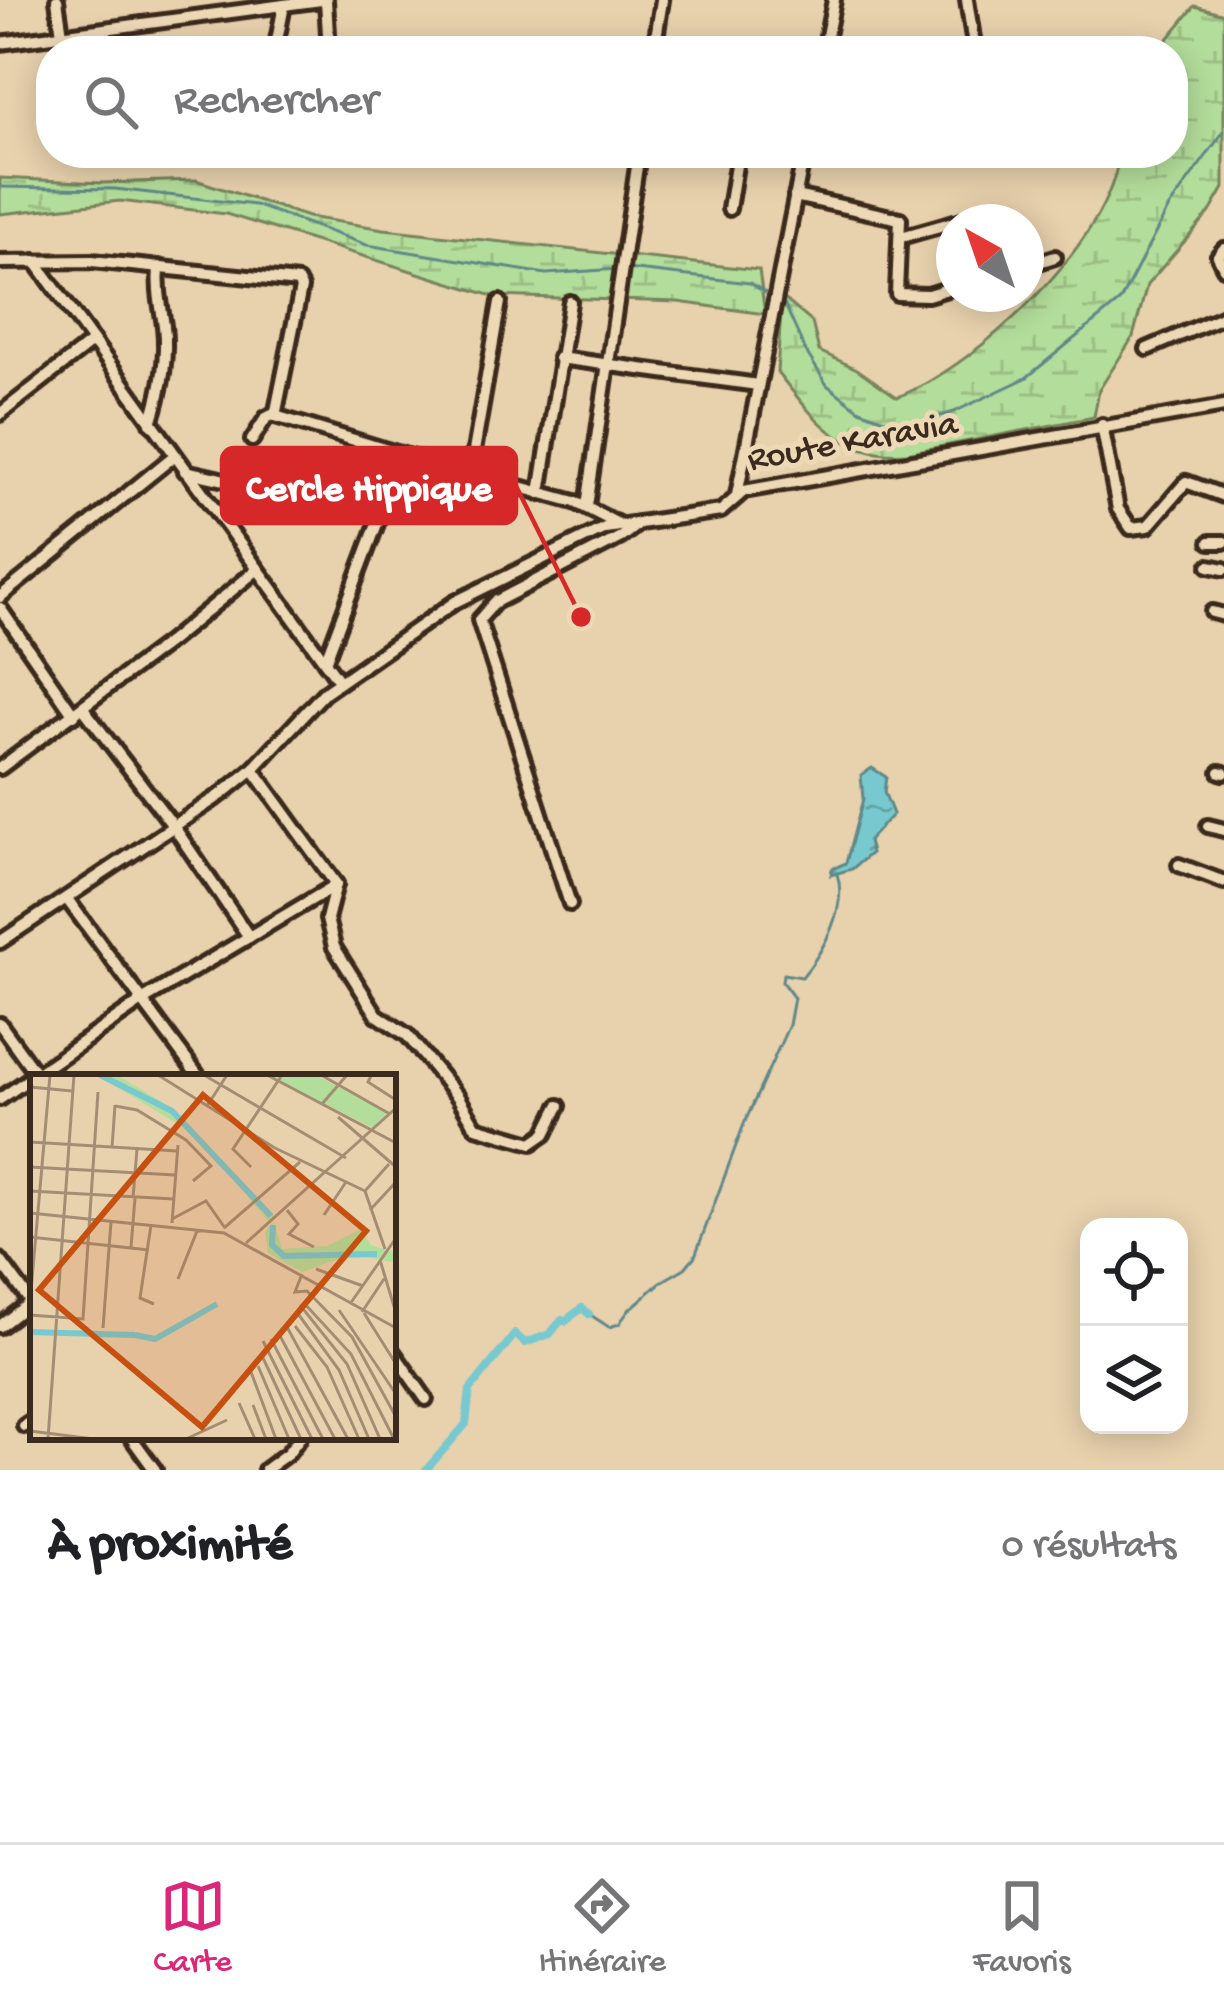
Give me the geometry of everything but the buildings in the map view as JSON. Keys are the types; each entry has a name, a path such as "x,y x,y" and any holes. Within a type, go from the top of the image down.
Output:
{"street":[{"path":"57,0 62,34"},
{"path":"1,38 323,0 327,36"},
{"path":"656,36 662,0"},
{"path":"827,36 833,0"},
{"path":"967,0 973,36"},
{"path":"278,36 284,5"},
{"path":"586,506 637,168"},
{"path":"729,209 736,168"},
{"path":"737,495 801,168"},
{"path":"795,196 899,218 896,293 936,293"},
{"path":"901,237 936,227"},
{"path":"1224,249 1218,256 1224,268"},
{"path":"1044,260 1055,257"},
{"path":"35,261 339,681"},
{"path":"0,262 159,268 299,284 293,342 275,416"},
{"path":"151,423 164,363 164,327 157,301 159,268"},
{"path":"470,474 500,302"},
{"path":"540,493 570,302"},
{"path":"1147,349 1224,316"},
{"path":"0,414 93,341"},
{"path":"559,358 758,386"},
{"name":"Route Karavia","path":"0,942 253,769 339,681 455,602 618,524 721,511 737,495 753,489 1224,406"},
{"path":"251,440 266,418 275,416 586,506 618,524"},
{"path":"1102,425 1118,509 1131,528 1148,526 1186,482 1224,496"},
{"path":"0,597 173,455"},
{"path":"325,662 406,456"},
{"path":"185,471 380,515"},
{"path":"740,479 753,489"},
{"path":"570,904 479,620 495,602 621,537 642,521"},
{"path":"1210,542 1224,542"},
{"path":"1209,566 1224,569"},
{"path":"0,768 258,569"},
{"path":"0,608 174,827 249,937"},
{"path":"253,769 336,884"},
{"path":"1208,826 1224,830"},
{"path":"1179,865 1224,882"},
{"path":"40,1074 145,999 336,884"},
{"path":"336,884 327,919 334,947 377,1015 409,1038 458,1097 476,1127 532,1143 545,1134 559,1106"},
{"path":"67,898 198,1074"},
{"path":"0,1024 36,1074"},
{"path":"0,1100 30,1081"},
{"path":"0,1261 30,1301"},
{"path":"0,1326 30,1305"},
{"path":"396,1356 426,1399"},
{"path":"132,1440 155,1470"},
{"path":"265,1470 298,1440"}],"green space":[{"path":"1195,6 1224,14 1224,188 1210,212 1147,285 1133,337 1099,390 1094,417 907,453 864,449 817,420 777,372 782,297 812,322 819,351 857,369 897,397 964,359 1019,312 1044,312 1044,287 1092,224 1116,168 1188,168 1188,36 1170,36"},
{"path":"0,178 102,183 196,180 308,217 759,270 765,314 678,302 493,296 226,214 120,201 0,214"}],"water":[{"path":"872,768 886,777 884,792 893,814 868,841 871,853 852,869 831,875 832,869 846,863 863,799 861,775"}],"waterway":[{"path":"777,300 785,305 827,385 860,410 905,427 954,412 1026,378 1120,301 1168,209 1224,131"},
{"path":"0,187 115,189 255,205 367,245 546,274 618,269"},
{"path":"627,269 750,283 769,295"},
{"path":"589,1314 609,1327 619,1324 629,1310 695,1256 744,1124 789,1025 794,998 782,982 783,974 802,977 818,955 836,914 837,874"},
{"path":"426,1470 466,1424 470,1390 515,1334 525,1343 550,1334 562,1319 582,1308 589,1314"}],"place":[{"name":"Cercle Hippique","path":"581,617"}]}
